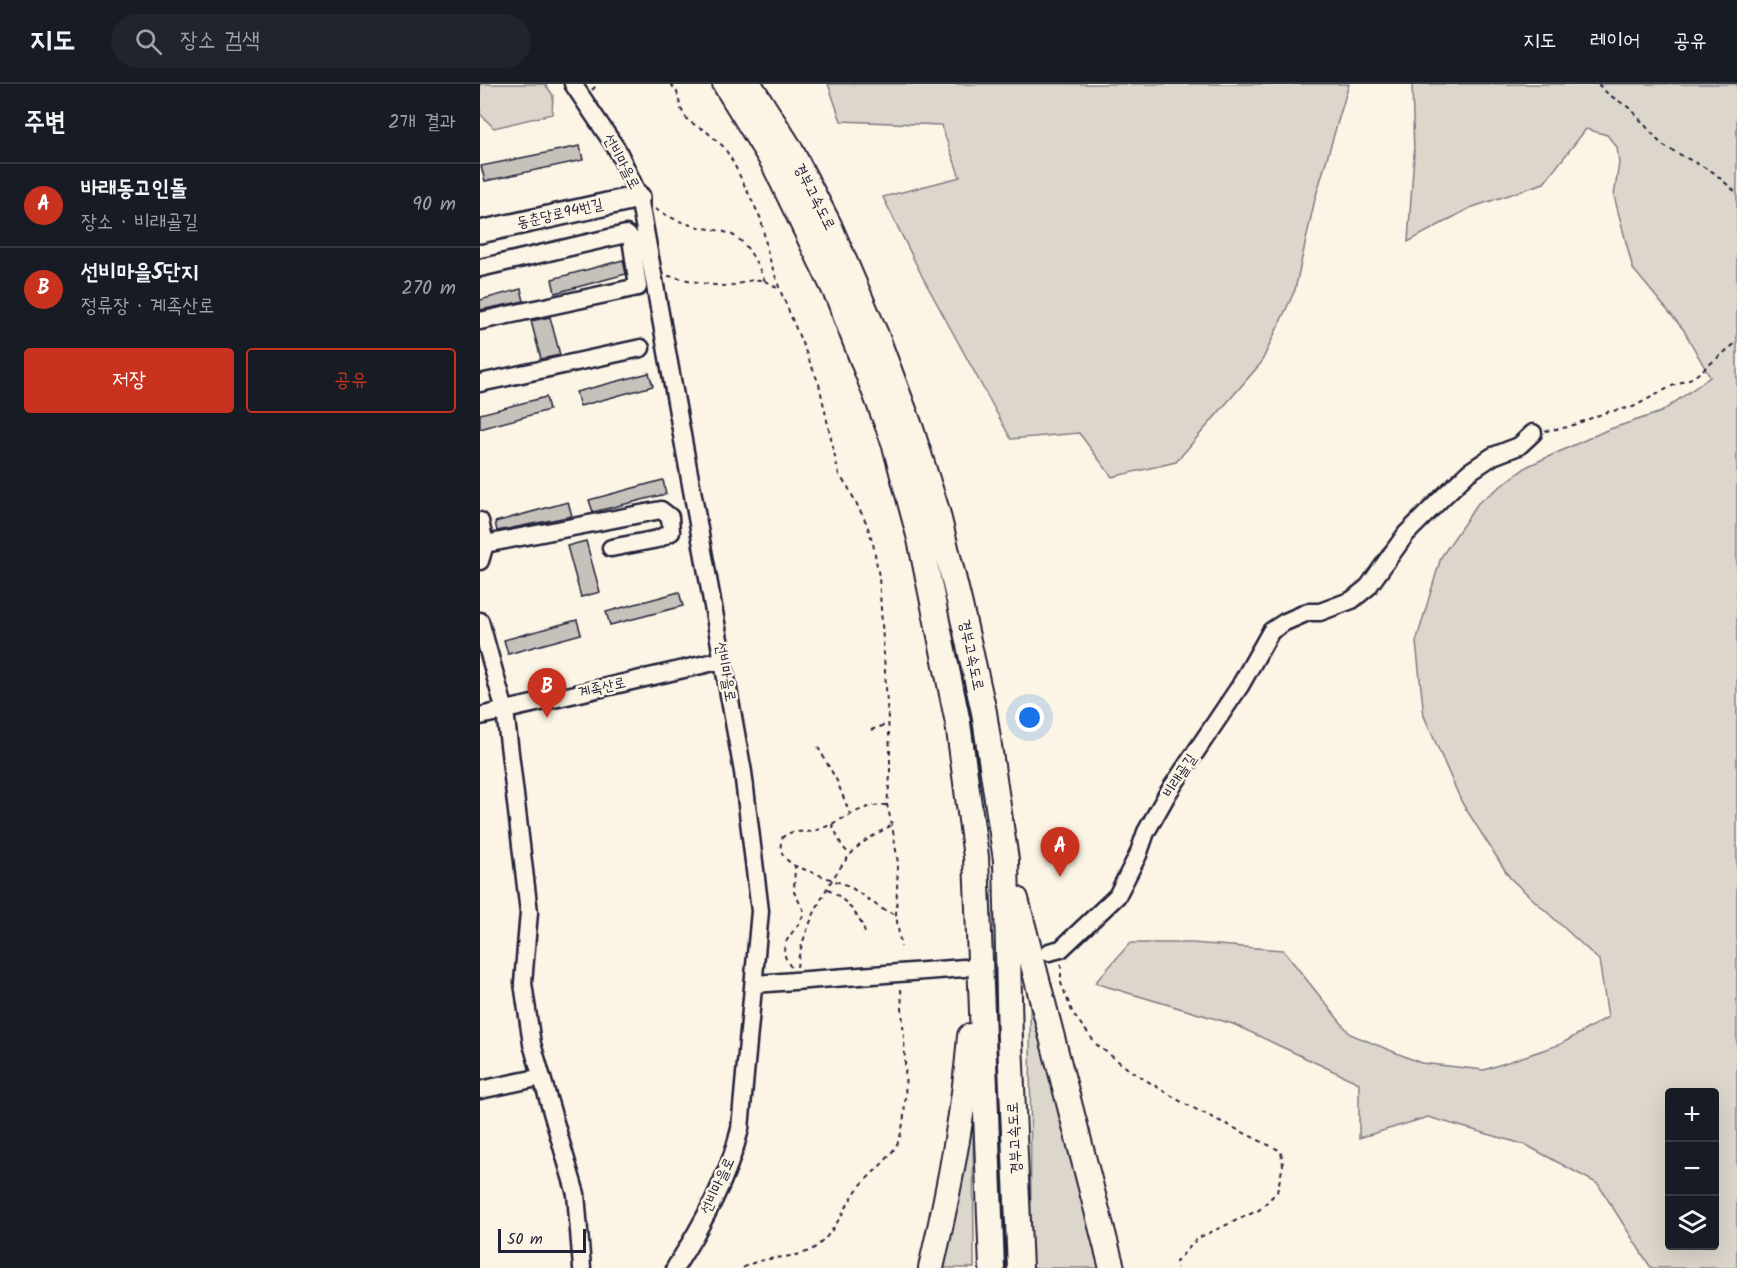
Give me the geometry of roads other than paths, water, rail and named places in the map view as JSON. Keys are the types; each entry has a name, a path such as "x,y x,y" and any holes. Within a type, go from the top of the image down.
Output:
{"highway":[{"name":"경부고속도로","path":"725,84 772,162 809,235 866,365 894,442 920,539 958,723 976,856 992,1268"},
{"name":"경부고속도로","path":"749,84 789,147 829,225 876,335 911,429 937,511 984,712 1006,860 1010,1042 1020,1268"},
{"path":"931,1268 956,1156 965,1094 975,974 976,856"},
{"path":"1006,860 1112,1268"}],"main road":[{"name":"동춘당로94번길","path":"480,232 646,203"}],"street":[{"name":"선비마을로","path":"573,84 618,151 646,203 744,783 760,911 740,1129 727,1173 675,1268"},
{"path":"480,268 626,234 631,238 638,287 480,321"},
{"path":"480,383 641,348"},
{"name":"비래골길","path":"1055,950 1116,896 1138,855 1146,832 1168,793 1240,686 1271,631 1308,612 1320,612 1352,600 1368,587 1406,534 1469,472 1493,456 1519,446 1533,433"},
{"path":"485,544 661,510 670,517 671,532 658,539 611,548"},
{"path":"480,521 485,544 480,561"},
{"path":"480,621 505,711 529,912 523,983 532,1044 576,1194 582,1268"},
{"name":"계족산로","path":"480,716 723,660"},
{"path":"755,984 964,968"},
{"path":"480,1090 542,1077"}],"place":[{"name":"선비마을5단지","path":"547,718"},
{"name":"바래동고인돌","path":"1060,877"}]}
